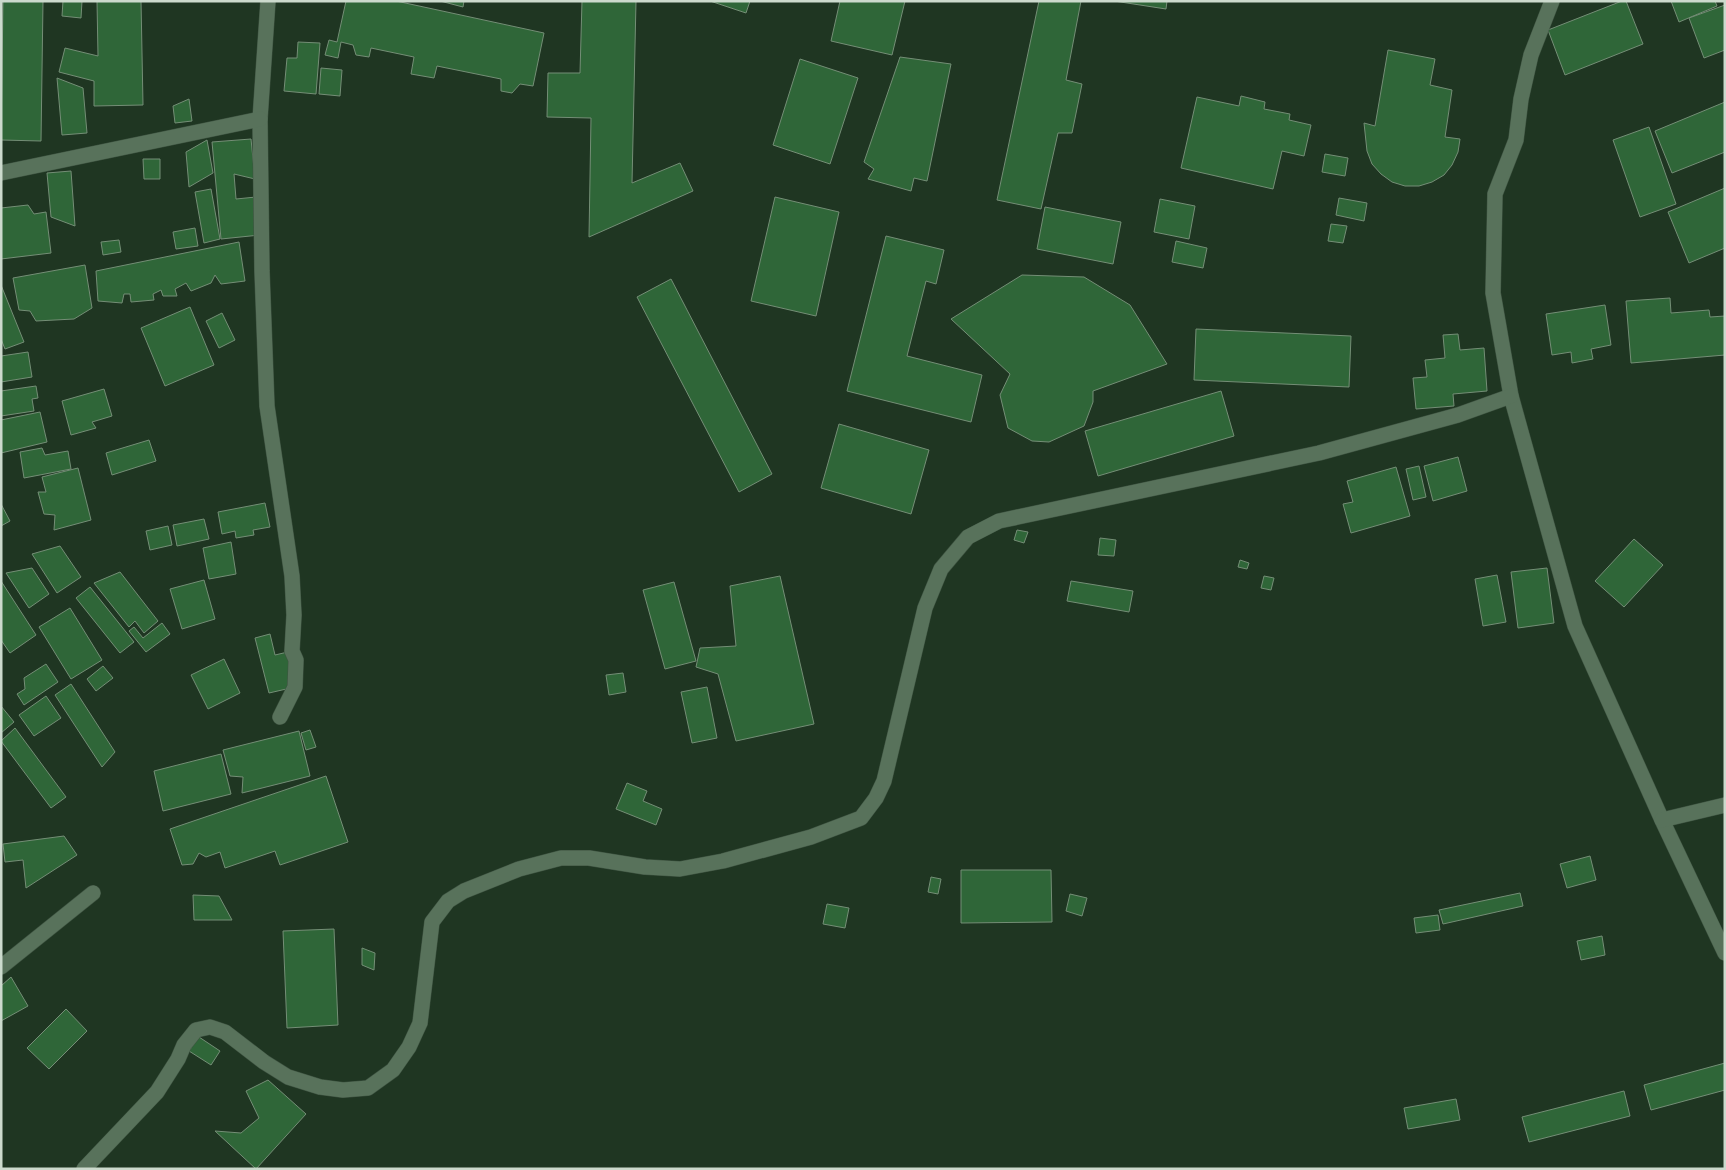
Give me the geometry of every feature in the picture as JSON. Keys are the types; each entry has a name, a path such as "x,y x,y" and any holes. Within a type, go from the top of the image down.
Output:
{"street":[{"path":"268,1 260,120 262,271 267,406 292,576 294,615 292,651 296,660 295,687 280,717"},
{"path":"1552,1 1531,55 1520,99 1516,140 1495,194 1494,293 1511,396 1574,626 1725,953"},
{"path":"1,173 260,120"},
{"path":"84,1169 157,1092 178,1059 184,1045 196,1030 210,1027 225,1032 264,1062 288,1077 320,1087 343,1090 368,1088 393,1070 409,1046 420,1023 432,922 448,901 464,891 519,869 561,858 589,858 645,867 680,869 723,861 811,837 860,818 876,798 884,781 925,608 941,569 968,537 1000,521 1319,454 1458,416 1511,396"},
{"path":"1662,820 1725,805"},
{"path":"1,967 93,893"}],"building":[{"path":"3,1 43,1 41,141 1,140"},
{"path":"63,1 82,1 81,18 62,16"},
{"path":"97,1 141,1 143,105 94,106 94,81 59,72 65,48 98,56"},
{"path":"346,1 396,1 544,33 533,86 520,84 512,93 501,91 501,79 437,66 434,78 411,74 414,57 371,48 369,57 356,55 353,45 341,42 338,58 325,55 329,40 337,42"},
{"path":"440,1 464,1 463,7"},
{"path":"582,1 636,1 632,183 680,163 693,191 589,237 591,118 547,117 548,73 580,73"},
{"path":"710,1 750,1 746,13"},
{"path":"840,1 905,1 892,55 831,41"},
{"path":"1039,1 1081,1 1066,80 1082,84 1072,133 1058,133 1041,209 997,200"},
{"path":"1114,1 1167,1 1166,9"},
{"path":"1626,1 1643,44 1565,75 1548,30"},
{"path":"1671,1 1715,1 1717,6 1679,22"},
{"path":"1725,5 1725,50 1704,58 1689,18"},
{"path":"298,42 320,43 316,94 284,91 287,58 297,58"},
{"path":"1388,50 1435,59 1430,85 1452,90 1445,137 1460,139 1458,152 1452,165 1444,175 1432,182 1419,186 1405,186 1392,182 1372,164 1367,151 1364,123 1375,126"},
{"path":"900,57 951,64 927,181 914,178 911,191 868,179 874,169 864,162"},
{"path":"800,59 858,78 830,164 773,145"},
{"path":"321,68 342,70 340,96 319,94"},
{"path":"57,78 83,88 87,133 62,135"},
{"path":"1241,96 1265,102 1264,109 1290,114 1289,120 1311,125 1304,156 1282,151 1273,189 1181,168 1197,97 1239,106"},
{"path":"189,99 192,121 175,123 173,106"},
{"path":"1725,102 1725,152 1672,173 1655,131"},
{"path":"1649,127 1676,204 1640,217 1613,140"},
{"path":"251,139 255,179 234,174 236,199 256,197 260,235 221,239 212,142"},
{"path":"207,140 213,173 189,187 186,152"},
{"path":"1325,154 1348,158 1345,176 1322,172"},
{"path":"143,159 160,159 160,179 144,179"},
{"path":"71,171 75,226 51,217 47,173"},
{"path":"1725,188 1725,248 1689,263 1668,212"},
{"path":"211,189 220,239 204,243 195,192"},
{"path":"775,197 839,212 816,316 751,301"},
{"path":"1339,198 1367,203 1364,221 1336,215"},
{"path":"1160,199 1195,206 1189,239 1154,232"},
{"path":"28,205 34,214 46,212 51,253 1,259 1,208"},
{"path":"1045,207 1121,222 1113,264 1037,249"},
{"path":"1331,224 1347,226 1343,243 1328,241"},
{"path":"195,228 198,246 176,249 173,232"},
{"path":"886,236 944,250 936,284 926,281 907,356 982,375 971,422 847,391"},
{"path":"119,240 121,252 103,255 101,242"},
{"path":"1176,241 1207,248 1203,268 1172,262"},
{"path":"239,242 245,281 221,284 215,275 211,283 191,291 186,283 175,289 177,296 163,296 161,290 153,294 154,300 131,302 130,294 124,294 122,303 98,301 96,271"},
{"path":"85,265 92,308 74,319 36,321 30,311 19,310 13,278"},
{"path":"1022,275 1084,277 1130,305 1167,364 1093,391 1093,402 1084,426 1049,442 1032,441 1008,428 1000,395 1010,374 951,319"},
{"path":"671,279 772,474 739,492 637,297"},
{"path":"1,285 24,342 5,349 1,339"},
{"path":"1670,298 1671,313 1709,310 1710,317 1725,316 1725,355 1631,363 1626,301"},
{"path":"1605,305 1611,345 1591,349 1593,359 1572,363 1571,352 1552,355 1546,314"},
{"path":"190,307 214,365 165,386 141,328"},
{"path":"222,313 235,340 219,348 206,321"},
{"path":"1196,329 1351,336 1349,387 1194,380"},
{"path":"1458,334 1460,350 1484,348 1487,391 1453,394 1454,406 1416,409 1413,378 1427,377 1425,360 1445,358 1443,335"},
{"path":"28,352 32,377 1,382 1,356"},
{"path":"36,386 38,398 32,399 34,411 1,416 1,391"},
{"path":"104,389 112,416 92,422 96,428 71,435 62,401"},
{"path":"1221,391 1234,436 1098,476 1085,431"},
{"path":"40,412 47,442 1,453 1,420"},
{"path":"839,424 929,450 911,514 821,488"},
{"path":"149,440 156,461 112,475 106,453"},
{"path":"42,448 45,455 68,451 71,469 24,478 20,452"},
{"path":"1458,457 1467,491 1433,501 1424,466"},
{"path":"1419,466 1426,497 1413,500 1406,469"},
{"path":"1396,467 1410,516 1351,533 1343,504 1353,502 1347,481"},
{"path":"78,468 91,520 54,530 55,515 44,514 38,492 46,492 42,477"},
{"path":"265,503 270,527 253,530 254,535 236,538 235,531 222,534 218,512"},
{"path":"1,504 10,521 1,526"},
{"path":"204,519 209,539 177,546 173,525"},
{"path":"168,526 172,545 150,550 146,531"},
{"path":"1017,530 1028,532 1024,543 1014,540"},
{"path":"1100,538 1116,540 1114,556 1098,555"},
{"path":"1634,539 1663,565 1624,607 1595,581"},
{"path":"231,542 236,574 209,579 203,548"},
{"path":"60,546 81,577 57,593 32,554"},
{"path":"1240,560 1249,563 1247,569 1238,567"},
{"path":"32,568 49,594 29,608 6,573"},
{"path":"1547,568 1554,623 1518,628 1511,572"},
{"path":"120,572 158,621 144,633 135,621 129,627 94,583"},
{"path":"1497,575 1506,622 1483,626 1475,579"},
{"path":"780,576 814,724 736,741 718,674 696,667 700,648 736,646 730,586"},
{"path":"1264,576 1274,578 1271,590 1261,588"},
{"path":"204,580 215,619 182,629 170,589"},
{"path":"1,581 36,635 10,653 1,640"},
{"path":"1071,581 1133,591 1129,612 1067,601"},
{"path":"674,582 696,661 665,669 643,590"},
{"path":"90,587 134,642 120,653 76,598"},
{"path":"70,608 102,660 71,679 39,627"},
{"path":"162,623 170,634 146,652 129,631 134,627 143,638"},
{"path":"270,634 275,655 292,651 295,687 269,693 255,638"},
{"path":"224,659 240,693 208,709 191,675"},
{"path":"46,664 58,682 24,705 17,694 25,689 24,678"},
{"path":"103,666 113,678 96,691 87,679"},
{"path":"623,673 626,692 609,695 606,675"},
{"path":"71,684 115,752 102,767 55,695"},
{"path":"707,687 717,738 692,743 681,692"},
{"path":"46,696 61,718 34,736 19,715"},
{"path":"1,706 14,722 1,733"},
{"path":"15,728 66,797 51,808 1,741"},
{"path":"310,730 316,747 306,750 301,733"},
{"path":"299,731 310,776 242,793 243,777 230,776 223,750"},
{"path":"221,754 231,794 163,811 154,771"},
{"path":"326,776 348,842 280,865 275,851 225,868 220,852 206,857 199,853 193,864 182,865 170,829"},
{"path":"627,783 647,791 643,801 662,809 656,825 616,809"},
{"path":"64,836 77,855 26,888 23,860 5,862 3,844"},
{"path":"1590,856 1596,880 1567,888 1560,864"},
{"path":"961,870 1051,870 1052,922 961,923"},
{"path":"931,877 941,879 938,894 928,892"},
{"path":"1520,893 1523,906 1443,924 1439,910"},
{"path":"1070,894 1087,898 1082,916 1066,911"},
{"path":"193,895 219,896 232,920 194,920"},
{"path":"827,904 849,908 845,928 823,924"},
{"path":"1438,915 1440,930 1416,933 1414,918"},
{"path":"334,929 338,1025 287,1028 283,931"},
{"path":"1602,936 1605,955 1581,960 1577,941"},
{"path":"362,948 375,953 374,970 362,965"},
{"path":"11,977 28,1006 1,1021 1,986"},
{"path":"66,1009 87,1031 49,1069 27,1048"},
{"path":"199,1037 220,1051 211,1065 189,1051"},
{"path":"1725,1063 1725,1090 1651,1110 1644,1085"},
{"path":"268,1080 306,1114 256,1169 215,1131 241,1133 259,1118 246,1091"},
{"path":"1624,1091 1630,1116 1529,1142 1522,1117"},
{"path":"1456,1099 1460,1120 1408,1129 1404,1108"}]}
